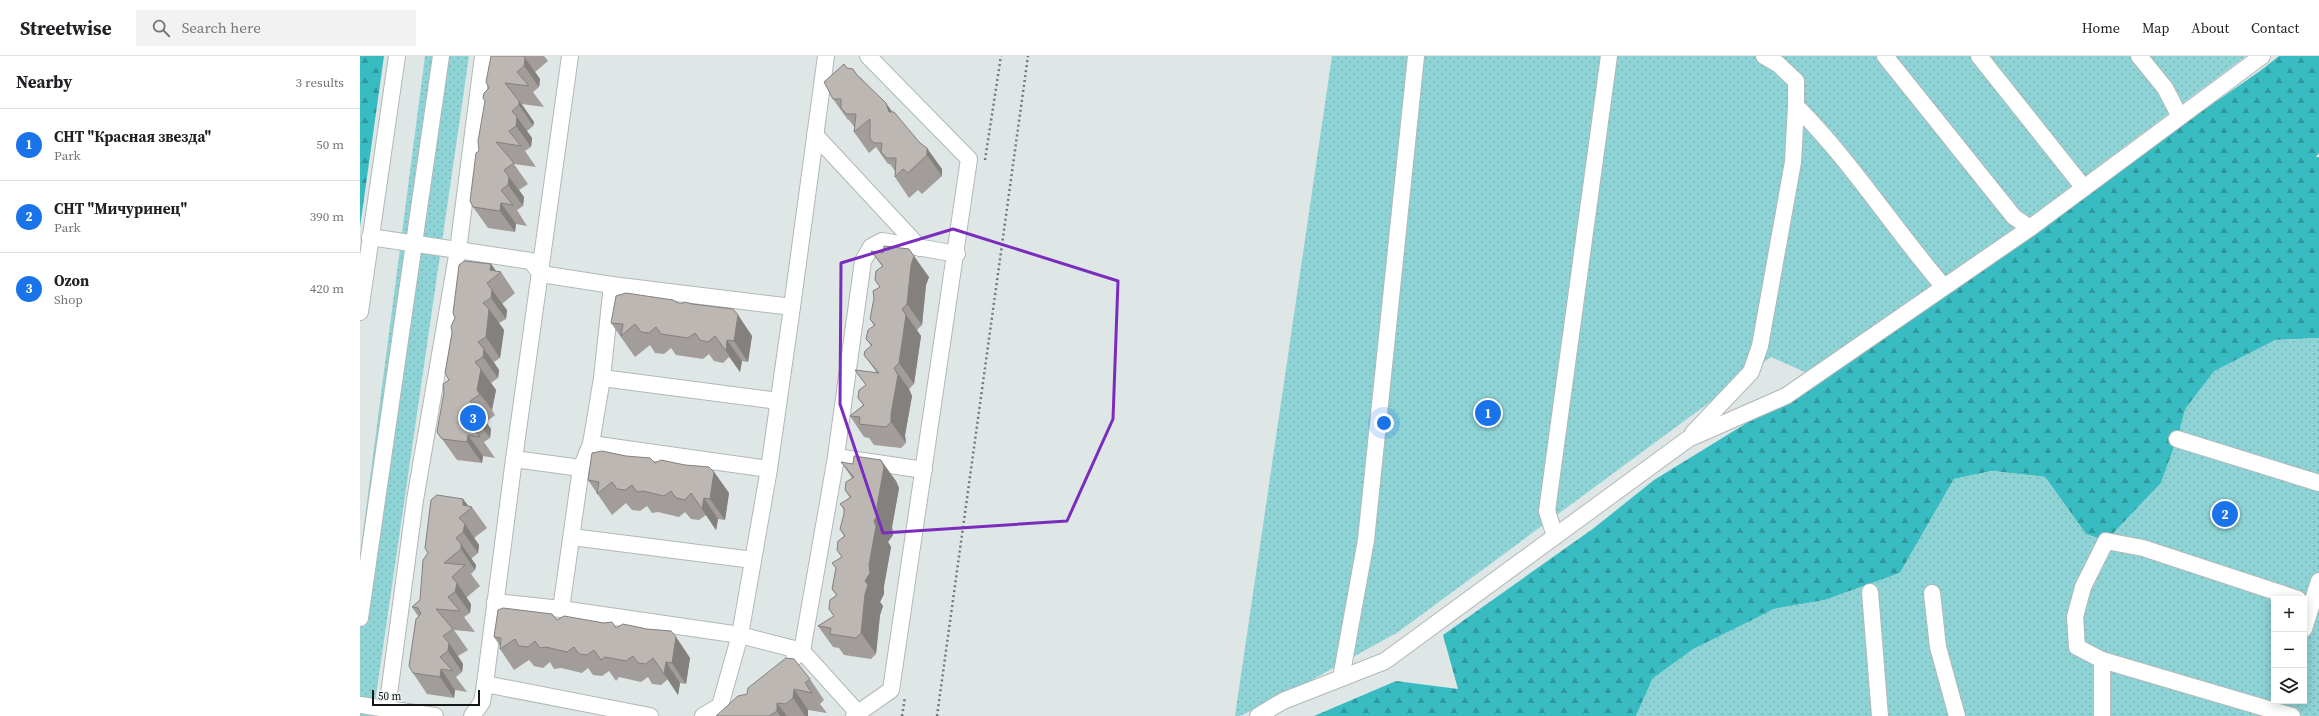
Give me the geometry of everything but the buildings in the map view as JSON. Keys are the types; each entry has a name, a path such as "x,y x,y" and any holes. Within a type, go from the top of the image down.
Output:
{"street":[{"path":"360,312 397,56"},
{"path":"360,618 441,56"},
{"path":"387,709 416,500 458,250 483,56"},
{"path":"472,716 482,702 485,684 514,459 542,274 570,56"},
{"path":"703,716 720,706 740,635 769,469 826,56"},
{"path":"495,602 561,609 740,635 802,651 856,714 892,690 957,254 969,159 868,56"},
{"path":"1341,678 1366,540 1416,56"},
{"path":"1555,536 1546,511 1609,56"},
{"path":"1258,716 1282,702 1385,661 1688,439 1751,372 1760,346 1793,162 1796,106 1796,81 1778,64 1764,56"},
{"path":"1885,56 2014,217 2030,228"},
{"path":"1979,56 2084,188"},
{"path":"2139,56 2165,88 2179,116"},
{"path":"1688,439 1786,396 2030,228 2179,116 2262,56"},
{"path":"1796,106 1851,167 1923,262 1944,287"},
{"path":"815,135 920,248"},
{"path":"370,237 531,261 542,274 612,285 792,307"},
{"path":"780,671 802,651 836,457 863,261 871,247 882,241 957,254"},
{"path":"561,609 581,468 591,444 602,378 612,285"},
{"path":"602,378 778,401"},
{"path":"2177,439 2319,483"},
{"path":"591,444 769,469"},
{"path":"836,457 924,470"},
{"path":"514,459 581,468"},
{"path":"572,536 753,560"},
{"path":"2282,711 2102,660 2077,647 2075,617 2083,587 2106,541 2143,548 2308,602 2319,581"},
{"path":"1870,592 1880,716"},
{"path":"1932,593 1938,647 1957,716"},
{"path":"2102,660 2102,716"},
{"path":"485,684 650,716"},
{"path":"360,705 435,716"}],"path":[{"path":"937,716 1028,56"}],"highlighted area":[{"path":"953,229 1118,281 1113,419 1067,521 883,533 840,404 841,263"}],"green space":[{"path":"360,56 384,56 360,227"},
{"path":"2279,56 2319,56 2319,153 2316,157 2319,157 2319,338 2275,340 2177,439 2161,483 2106,541 2086,534 2045,477 1992,471 1954,479 1900,573 1825,600 1774,609 1653,678 1636,716 1314,716 1396,681 1458,689 1443,635 1594,528 1654,480 1794,394 2260,71"}],"shaded area":[{"path":"425,56 469,56 373,716 360,716 360,556"},
{"path":"1332,56 2246,56 2022,223 1807,373 1771,357 1398,632 1301,686 1240,716 1235,716"},
{"path":"2319,338 2319,716 1636,716 1653,678 1693,649 1774,609 1825,600 1900,573 1954,479 1992,471 2045,477 2086,534 2106,541 2161,483 2177,439 2185,409 2214,371 2275,340"}],"place":[{"name":"СНТ \"Красная звезда\"","path":"1488,413"},
{"name":"Ozon","path":"473,418"},
{"name":"СНТ \"Мичуринец\"","path":"2225,514"}]}
